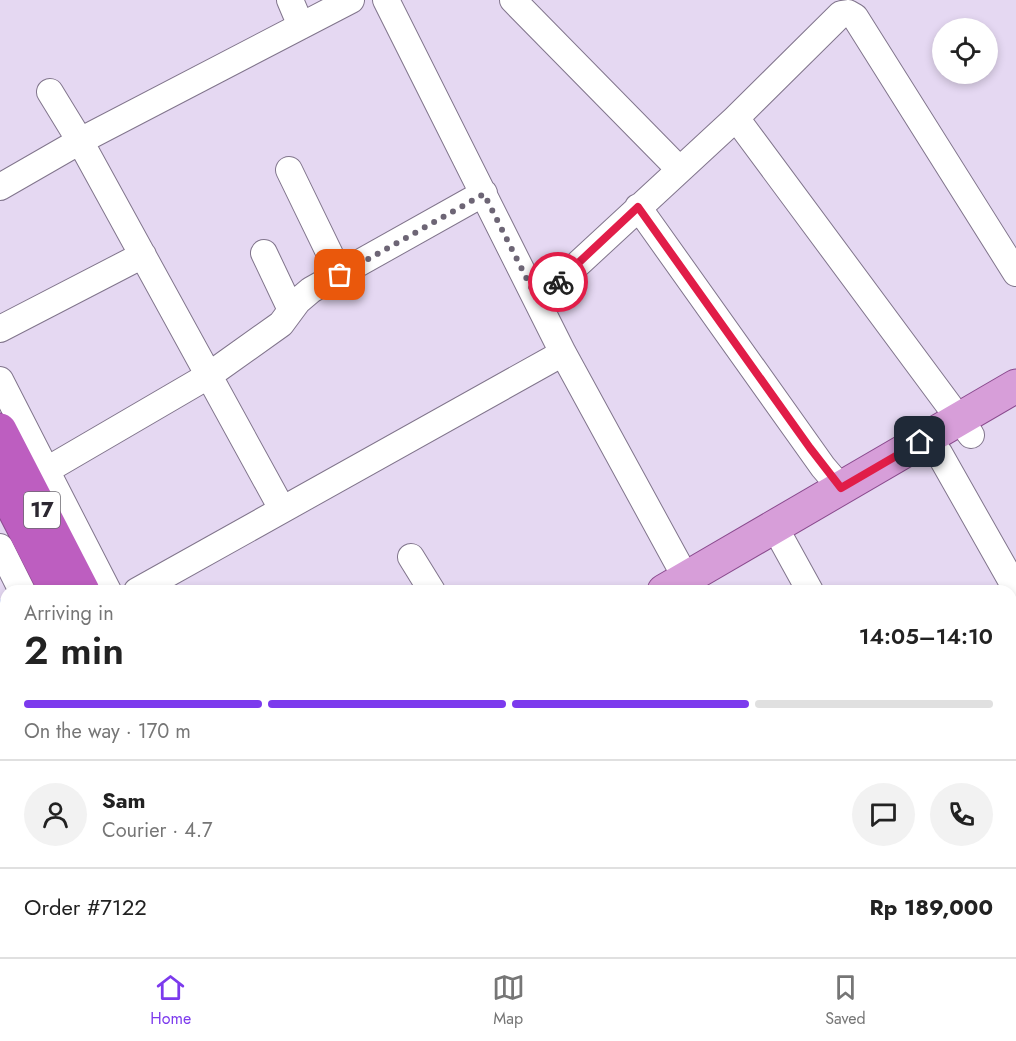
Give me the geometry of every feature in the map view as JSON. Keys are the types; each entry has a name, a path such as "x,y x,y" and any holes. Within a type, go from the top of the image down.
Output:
{"highway":[{"name":"17","path":"0,430 80,585"},
{"name":"17","path":"25,478 27,582"}],"main road":[{"path":"690,585 783,542 939,453 966,427 1016,386"},
{"path":"689,585 841,488 966,427 1016,407"}],"street":[{"path":"290,0 301,26"},
{"path":"0,187 80,141 351,0"},
{"path":"386,0 682,585"},
{"path":"513,0 680,169"},
{"path":"538,301 735,118 841,14 848,13 855,17 1016,273"},
{"path":"50,92 80,141 282,509"},
{"path":"735,118 966,427"},
{"path":"289,170 340,275"},
{"path":"25,478 208,376 280,324 311,290 484,194"},
{"path":"638,207 841,488"},
{"path":"264,253 291,310"},
{"path":"0,329 142,255"},
{"path":"148,585 563,353"},
{"path":"0,380 25,478 104,585"},
{"path":"939,453 1014,585"},
{"path":"783,542 807,585"},
{"path":"0,547 27,582"},
{"path":"411,557 428,585"}],"way so far":[{"path":"340,275 484,194 538,301 558,282"}],"route":[{"path":"558,282 638,207 841,488 920,442"}]}
